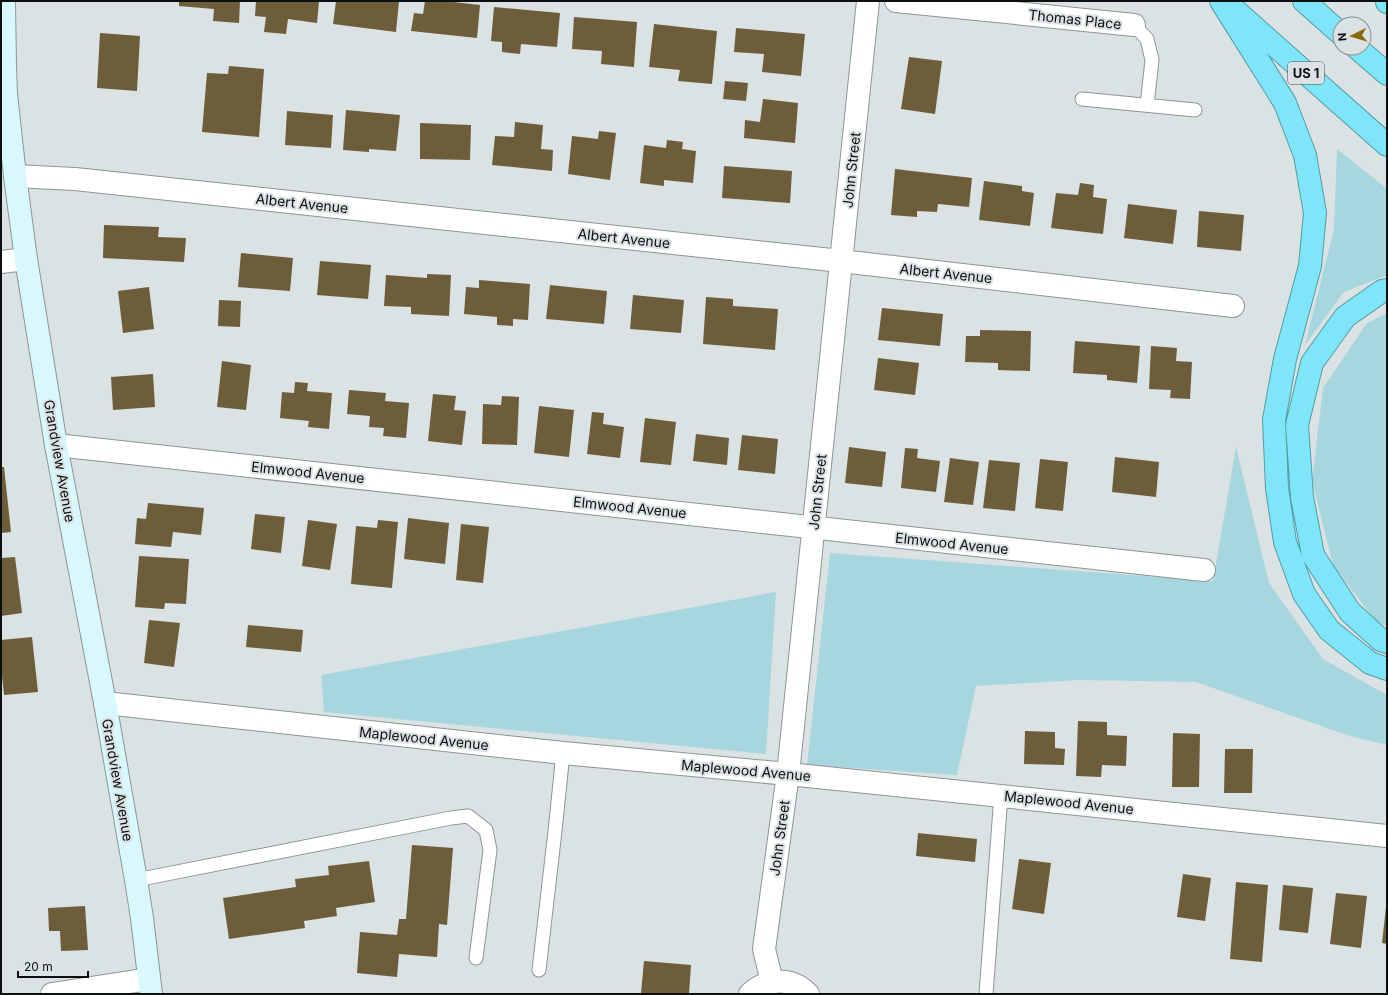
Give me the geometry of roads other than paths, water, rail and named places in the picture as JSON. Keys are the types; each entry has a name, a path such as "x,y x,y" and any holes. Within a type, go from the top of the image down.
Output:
{"highway":[{"path":"1221,1 1285,103 1305,155 1315,213 1310,266 1285,359 1274,420 1277,488 1285,542 1304,594 1329,630 1370,663 1387,669"},
{"name":"US 1","path":"1224,1 1387,145"},
{"path":"1304,1 1332,26"},
{"path":"1367,56 1387,74"},
{"path":"1387,290 1345,317 1312,363 1297,424 1302,497 1313,555 1350,612 1381,640 1387,642"}],"street":[{"name":"Grandview Avenue","path":"4,1 4,66 14,176 26,259 56,444 105,703 136,880 150,986"},
{"name":"John Street","path":"772,982 764,949 788,774 868,1"},
{"name":"Thomas Place","path":"896,1 1134,25"},
{"name":"Albert Avenue","path":"14,176 83,180 841,261 1233,306"},
{"path":"1,262 26,259"},
{"name":"Elmwood Avenue","path":"56,444 1204,570"},
{"name":"Maplewood Avenue","path":"105,703 563,754 788,774 1387,836"},
{"path":"750,994 756,988 772,982 788,982 803,989 808,994"},
{"path":"52,994 150,986"}],"lane":[{"path":"1134,25 1148,39 1152,60 1148,105"},
{"path":"1082,99 1195,110"},
{"path":"539,970 563,754"},
{"path":"986,994 1001,796"},
{"path":"136,880 451,818 468,816 486,830 490,850 476,958"}]}
